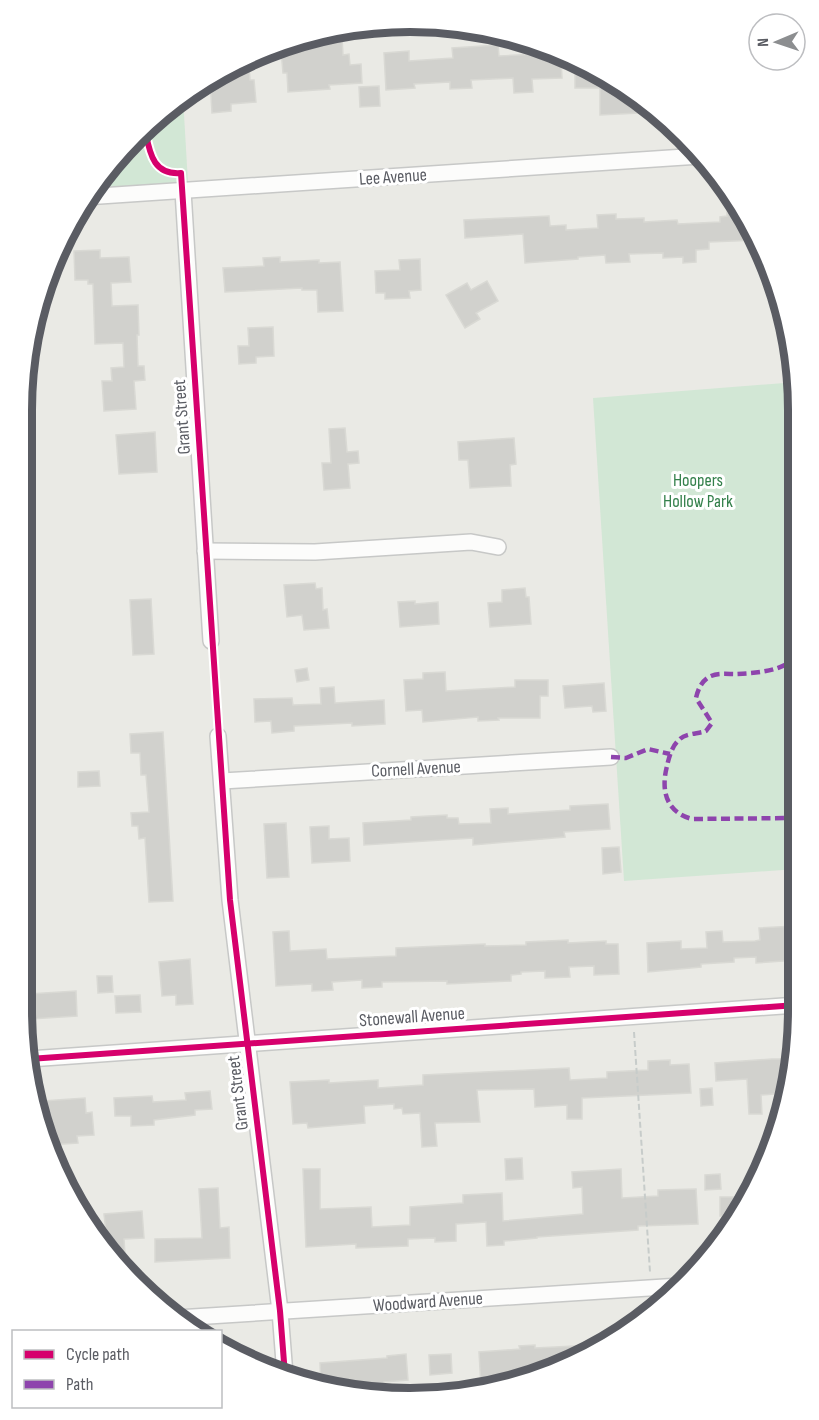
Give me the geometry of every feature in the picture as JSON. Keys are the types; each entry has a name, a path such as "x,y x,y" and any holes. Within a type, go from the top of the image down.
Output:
{"street":[{"name":"Lee Avenue","path":"97,196 691,157"},
{"name":"Grant Street","path":"183,191 211,640"},
{"path":"205,551 315,552 471,542 498,548"},
{"name":"Grant Street","path":"218,736 230,900 280,1311 284,1367"},
{"name":"Cornell Avenue","path":"222,781 611,758"},
{"name":"Stonewall Avenue","path":"35,1059 788,1006"},
{"name":"Woodward Avenue","path":"189,1317 668,1287"}],"path":[{"path":"633,1016 652,1300"}],"green space":[{"path":"184,107 188,183 102,189 142,142"},
{"name":"Hoopers Hollow Park","path":"787,383 788,870 624,881 593,398"}],"building":[{"path":"342,38 343,55 349,54 350,65 361,64 362,83 329,85 330,89 288,92 287,73 283,73 281,54 312,44"},
{"path":"498,45 499,56 537,54 561,63 562,78 532,79 533,92 514,93 513,78 471,80 472,88 450,89 450,82 414,84 415,88 386,90 384,53 409,51 409,61 453,58 452,48"},
{"path":"249,67 250,80 254,80 256,102 231,104 231,111 212,113 210,88"},
{"path":"575,69 617,93 617,97 622,97 643,113 600,115 600,88 575,88"},
{"path":"379,86 380,106 360,107 359,87"},
{"path":"727,204 748,240 709,242 709,249 696,250 696,262 683,263 683,257 663,258 663,253 629,254 630,262 606,263 605,255 525,263 523,234 465,238 464,220 549,216 550,226 566,225 566,230 598,228 597,215 616,214 616,219 644,218 644,222 677,220 678,224 720,222 720,217 727,216"},
{"path":"100,250 100,258 129,257 131,282 111,283 112,306 138,305 138,366 144,366 145,380 134,381 136,409 104,411 102,381 112,381 111,368 124,367 123,343 95,344 93,284 88,284 88,280 75,280 74,251"},
{"path":"280,257 280,262 319,260 319,263 340,262 343,311 318,312 317,290 302,290 302,288 225,292 223,268 264,266 263,258"},
{"path":"420,259 421,290 409,291 410,298 385,299 385,293 376,293 375,271 400,270 399,260"},
{"path":"487,281 498,301 476,313 480,319 465,328 446,295 467,283 471,290"},
{"path":"273,327 274,356 256,357 256,363 239,364 238,346 249,346 248,328"},
{"path":"345,428 347,452 358,451 359,463 348,464 350,488 324,490 322,463 331,463 329,429"},
{"path":"155,432 157,472 119,474 116,435"},
{"path":"514,438 516,464 510,465 511,486 470,488 468,460 459,460 458,442"},
{"path":"315,583 316,589 322,588 323,610 327,609 329,628 304,630 302,615 287,617 284,585"},
{"path":"525,588 526,597 529,597 531,624 490,627 488,603 502,602 502,590"},
{"path":"151,599 154,654 133,655 130,600"},
{"path":"415,601 415,604 438,602 439,624 400,627 398,602"},
{"path":"307,668 309,680 297,682 295,670"},
{"path":"445,672 446,691 515,687 515,680 548,680 548,696 540,696 540,718 498,718 499,720 478,721 478,717 423,722 422,710 406,711 404,680 423,679 423,673"},
{"path":"604,683 606,711 593,712 592,706 565,708 563,686"},
{"path":"334,687 335,703 384,700 385,724 294,726 294,731 272,733 271,721 255,722 254,699 292,698 293,705 321,704 320,688"},
{"path":"163,732 173,901 149,902 145,838 139,839 138,826 132,826 131,813 149,812 146,775 141,775 140,753 131,753 130,734"},
{"path":"99,771 100,786 78,787 78,772"},
{"path":"608,804 610,829 564,832 565,837 473,845 473,838 364,845 363,823 447,815 447,818 458,818 459,824 491,823 490,809 508,808 508,814 570,810 570,806"},
{"path":"286,823 289,877 267,878 264,824"},
{"path":"329,826 329,839 349,838 350,861 312,863 310,827"},
{"path":"619,847 621,872 603,874 602,848"},
{"path":"788,926 788,961 756,963 756,957 734,958 734,962 701,964 701,967 648,972 647,943 681,941 681,949 707,948 706,932 722,931 723,942 755,941 760,940 759,928"},
{"path":"289,931 290,951 326,949 327,959 396,956 396,948 485,944 485,946 526,945 526,942 568,940 568,943 606,941 606,944 618,944 619,974 594,975 594,966 569,967 570,977 545,978 545,971 521,972 521,974 511,975 511,981 447,984 447,981 382,982 382,987 362,988 362,980 332,982 333,990 312,991 312,984 276,986 273,932"},
{"path":"190,959 193,1004 176,1005 176,995 162,996 159,962"},
{"path":"97,976 112,976 113,992 98,993"},
{"path":"76,991 77,1016 32,1019 32,994"},
{"path":"140,995 141,1012 116,1013 115,996"},
{"path":"784,1059 778,1094 761,1095 762,1114 749,1114 747,1079 716,1081 715,1063"},
{"path":"670,1060 670,1065 689,1064 691,1093 582,1098 582,1119 567,1119 567,1105 535,1107 534,1089 477,1090 480,1122 435,1123 437,1146 422,1147 420,1113 403,1114 402,1108 394,1109 394,1104 364,1106 365,1123 308,1128 307,1123 293,1124 290,1082 329,1080 329,1083 378,1080 378,1088 423,1085 423,1075 569,1068 570,1080 607,1078 607,1072 648,1070 648,1061"},
{"path":"712,1088 713,1105 701,1106 700,1089"},
{"path":"210,1091 212,1109 195,1110 195,1115 154,1120 154,1125 131,1126 131,1116 115,1116 114,1098 152,1096 153,1102 186,1100 185,1093"},
{"path":"85,1098 86,1113 92,1112 94,1135 77,1136 78,1143 56,1144 43,1101"},
{"path":"522,1158 523,1179 506,1180 505,1159"},
{"path":"303,1169 320,1169 320,1209 371,1207 372,1227 410,1225 410,1207 463,1203 463,1195 502,1193 503,1221 583,1214 582,1187 573,1188 572,1172 621,1169 622,1198 658,1196 658,1190 696,1189 698,1224 638,1226 638,1230 537,1237 504,1241 504,1245 487,1246 486,1222 456,1224 456,1241 435,1242 435,1238 408,1239 408,1246 356,1248 356,1244 306,1247"},
{"path":"720,1174 721,1189 705,1190 705,1175"},
{"path":"218,1188 220,1228 229,1227 230,1258 155,1262 155,1239 202,1238 199,1189"},
{"path":"720,1197 739,1197 727,1216 720,1216"},
{"path":"142,1211 144,1238 124,1239 125,1260 104,1233 106,1233 104,1214"},
{"path":"535,1345 535,1348 585,1346 531,1368 481,1381 479,1352 520,1349 519,1346"},
{"path":"406,1354 408,1380 384,1382 385,1388 321,1378 320,1363 387,1358 387,1356"},
{"path":"451,1354 452,1373 430,1375 429,1355"}],"marked path":[{"path":"788,663 768,671 717,674 705,680 696,698 712,723 706,731 685,736 677,742 665,775 667,798 676,811 683,816 692,819 788,818"},
{"path":"611,757 626,758 648,749 670,754"}],"cycle path":[{"path":"147,137 155,162 165,171 181,173 230,900 280,1311 284,1367"},
{"path":"35,1059 788,1006"}]}
